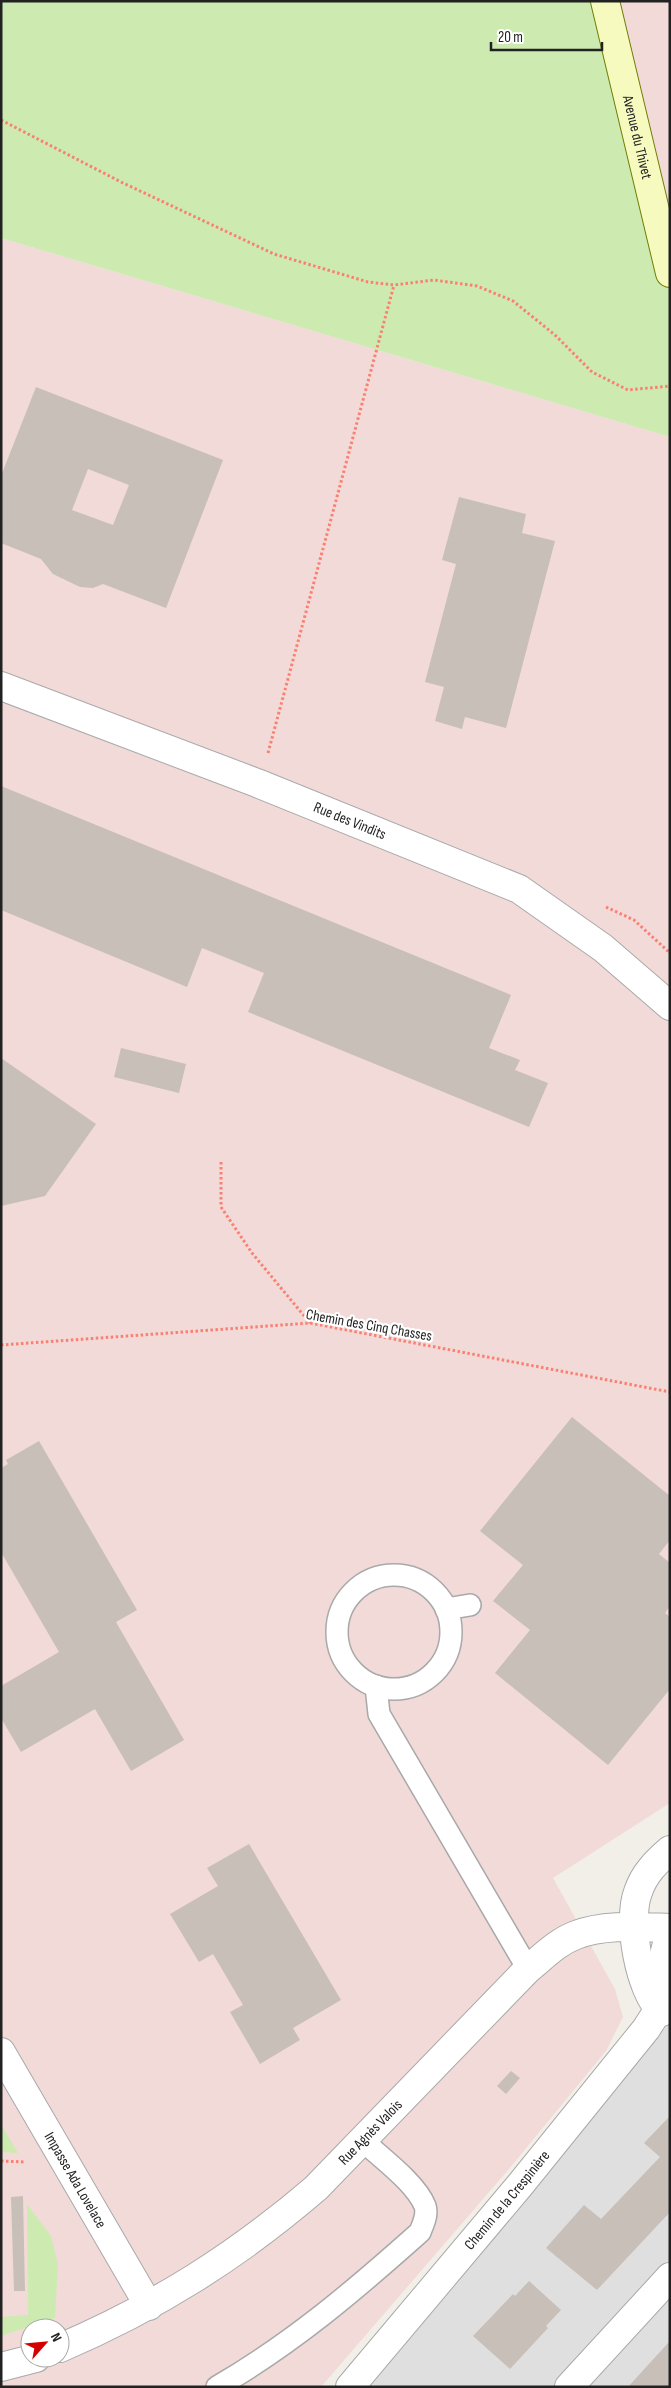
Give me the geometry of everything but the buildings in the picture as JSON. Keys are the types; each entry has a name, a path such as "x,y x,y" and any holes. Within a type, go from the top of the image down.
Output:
{"main road":[{"name":"Avenue du Thivet","path":"605,1 670,273"}],"street":[{"name":"Rue des Vindits","path":"1,686 258,784 519,889 603,948 670,1006"},
{"path":"664,2014 643,1983 634,1927 634,1905 638,1892 654,1863 670,1850"},
{"name":"Rue Agnès Valois","path":"70,2343 150,2306 237,2250 278,2220 316,2188 528,1969 554,1947 576,1935 602,1929 634,1927 670,1930"},
{"name":"Chemin de la Crespinière","path":"350,2387 642,2034 664,2014 665,1951 670,1930"},
{"name":"Impasse Ada Lovelace","path":"1,2052 150,2306"},
{"path":"569,2387 670,2277"},
{"path":"1,2367 20,2362"}],"lane":[{"path":"391,1574 408,1576 424,1583 437,1594 446,1609 451,1627 449,1646 442,1662 430,1676 414,1686 395,1689 376,1686 360,1677 346,1663 339,1648 337,1631 340,1614 347,1599 359,1587 373,1578 391,1574"},
{"path":"446,1609 470,1605"},
{"path":"376,1686 379,1714 528,1969"},
{"path":"217,2387 278,2349 327,2314 420,2232 426,2219 426,2207 408,2184 362,2140"}],"path":[{"path":"1,120 121,182 274,254 368,282 394,285 434,280 477,286 513,301 555,335 592,372 628,390 670,386"},
{"path":"258,784 267,760 394,285"},
{"path":"221,1162 221,1207 252,1252 310,1323"},
{"name":"Chemin des Cinq Chasses","path":"1,1344 310,1323 670,1392"},
{"path":"1,2161 31,2162"}],"shaded area":[{"path":"605,1 670,1 670,273"},
{"path":"1,238 670,437 670,1803 553,1878 615,1989 623,2017 606,2051 509,2169 321,2387 1,2387"},
{"path":"670,2016 670,2387 356,2387"}],"green space":[{"path":"1,1 605,1 670,273 670,437 1,238"},
{"path":"1,2124 18,2153 1,2152"},
{"path":"27,2204 51,2236 58,2264 55,2318 20,2318 20,2330 1,2336 1,2317 28,2315"}]}
